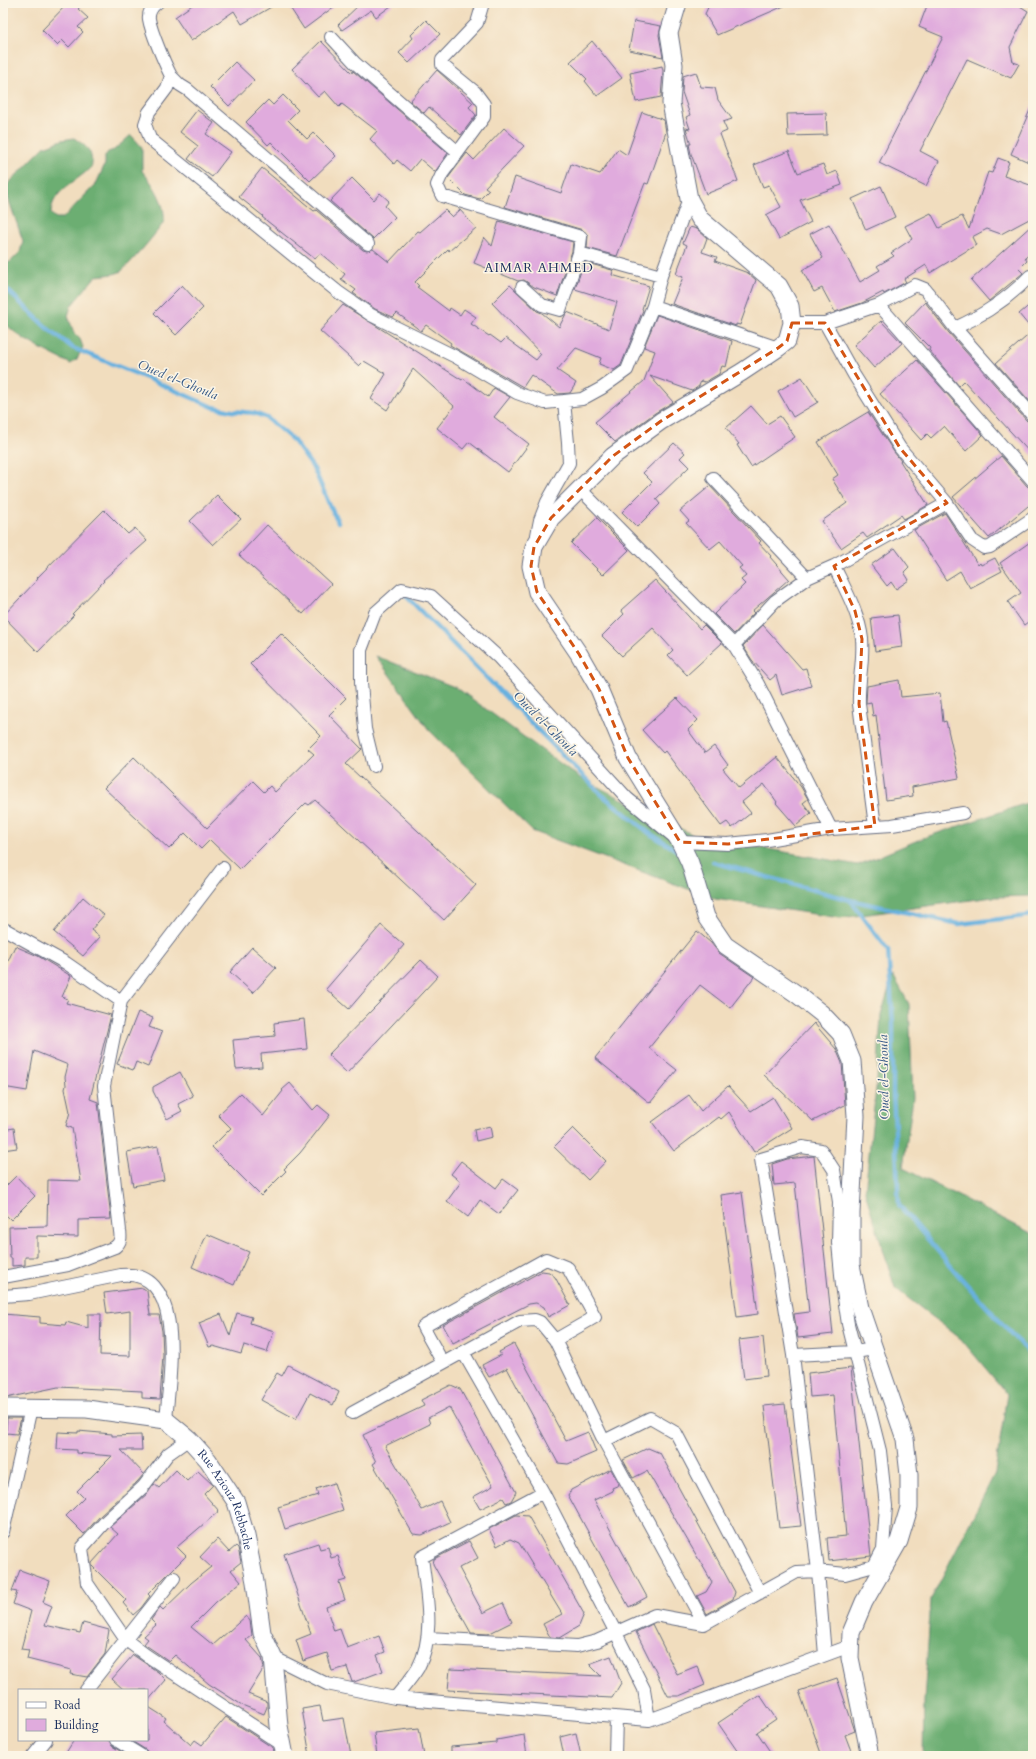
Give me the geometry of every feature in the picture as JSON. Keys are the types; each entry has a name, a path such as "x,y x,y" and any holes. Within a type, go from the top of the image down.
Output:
{"main road":[{"path":"678,3 670,33 674,65 671,103 690,199 700,219 779,286 790,306 792,323 787,341 778,348 742,372 661,421 613,456 581,490 551,518 534,547 531,566 537,592 579,654 599,689 628,758 680,842 690,863 706,917 725,945 798,995 822,1014 841,1034 852,1061 856,1116 850,1214 851,1265 860,1308 905,1439 909,1475 909,1508 899,1542 864,1602 851,1633 850,1658 870,1756"},
{"path":"3,1407 87,1409 166,1420"},
{"name":"Rue Aziouz Rebbache","path":"166,1420 189,1439 208,1460 236,1502 246,1536 255,1582 262,1633 273,1658 279,1726 285,1751"}],"street":[{"path":"157,3 151,10 149,18 171,76 368,244"},
{"path":"483,3 477,23 442,60 442,65 475,92 484,104 484,117 442,174 437,185 442,196 580,237 579,253 560,310 542,305 522,287"},
{"path":"331,37 355,63 458,152"},
{"path":"171,76 167,88 149,112 145,124 150,140 338,292 371,315 456,357 517,393 545,403 582,399 602,388 627,370 653,306 661,276 690,199"},
{"path":"579,253 661,276"},
{"path":"955,328 977,318 999,304 1014,292 1032,274"},
{"path":"792,323 825,323 879,305 915,285 925,289 955,328 1033,416"},
{"path":"879,305 1033,482"},
{"path":"653,306 778,348"},
{"path":"825,323 854,375 900,448 947,503 972,540 984,548 990,547 1033,518"},
{"path":"534,547 542,514 569,462 564,401"},
{"path":"713,478 807,578"},
{"path":"581,490 734,644 758,684 830,829"},
{"path":"734,644 775,601 807,578 834,566 947,503"},
{"path":"834,566 856,616 862,639 859,704 875,826"},
{"path":"374,766 365,729 361,683 361,650 375,613 402,589 432,596 498,657 627,798 680,842 728,844 767,840 830,829 923,821 963,813"},
{"path":"3,1276 68,1265 115,1247 121,1239 104,1086 121,1000 223,868"},
{"path":"3,930 6,930 66,963 121,1000"},
{"path":"428,1638 577,1646 597,1641 655,1615 704,1624 797,1572 818,1571 845,1574 874,1566 883,1549 886,1506 880,1451 848,1324 838,1243 839,1202 834,1170 821,1150 802,1147 761,1158 793,1355 818,1571 825,1655"},
{"path":"443,1363 423,1327 546,1259 568,1268 595,1318 555,1340"},
{"path":"3,1296 29,1294 122,1275 136,1275 150,1281 163,1302 169,1320 171,1334 166,1420"},
{"path":"352,1413 520,1321 535,1320 540,1322 555,1340 604,1441 704,1624"},
{"path":"793,1355 855,1352 874,1349"},
{"path":"463,1352 543,1492 616,1633 644,1689 649,1720"},
{"path":"3,1532 31,1408"},
{"path":"604,1441 650,1418 676,1434 760,1593"},
{"path":"189,1439 168,1454 143,1487 105,1522 82,1548 87,1583 126,1640 285,1751"},
{"path":"396,1698 418,1667 428,1638 429,1620 422,1557 543,1492"},
{"path":"87,1689 174,1578"},
{"path":"273,1658 327,1684 396,1698 649,1720 850,1646"},
{"path":"616,1718 616,1756"},
{"path":"33,1756 45,1741"},
{"path":"118,1741 142,1756"}],"highlighted area":[{"path":"792,323 825,323 900,448 947,503 834,566 855,611 862,639 859,704 875,826 728,844 680,842 628,758 599,689 579,654 537,592 531,566 534,547 551,518 613,456 661,421 778,348 787,341"}],"green space":[{"path":"131,135 142,147 142,171 158,194 163,208 164,221 124,269 117,273 96,276 71,306 68,316 74,333 80,339 83,347 77,359 71,364 44,351 26,340 3,321 3,264 10,262 20,252 23,241 8,198 7,185 44,147 62,140 74,138 90,152 92,166 60,192 55,199 51,214 56,218 63,218 96,184 105,164 105,156 108,152 114,150"},
{"path":"376,656 457,688 579,777 695,836 858,865 923,838 1033,801 1033,896 993,897 840,918 715,899 532,831 429,730"},
{"path":"893,975 909,1004 913,1098 903,1168 1033,1234 1033,1756 923,1756 924,1701 931,1599 995,1473 1007,1394 961,1339 895,1288 865,1192 877,1079 881,1015"}],"building":[{"path":"68,3 84,3 78,9 88,18 78,27 83,32 69,47 62,40 57,45 42,30"},
{"path":"195,3 278,3 242,24 234,11 191,41 175,17"},
{"path":"287,3 339,3 304,29"},
{"path":"361,3 395,3 376,17 371,10 342,30 338,25"},
{"path":"710,3 791,3 717,35 705,14"},
{"path":"928,3 1015,3 1028,11 1010,47 1013,62 1019,64 1011,78 967,59 920,151 939,161 926,186 879,163 943,37 919,27"},
{"path":"426,20 440,34 409,63 399,53 413,38 411,35"},
{"path":"634,21 661,26 659,35 663,57 629,50"},
{"path":"321,41 352,73 353,71 448,153 435,172 420,159 410,171 397,160 394,164 370,139 377,131 342,104 339,107 325,91 318,97 292,69"},
{"path":"592,41 622,78 597,96 585,81 587,79 570,62"},
{"path":"235,62 254,80 229,106 210,87"},
{"path":"662,66 661,97 636,102 630,73"},
{"path":"437,70 473,103 469,107 476,115 461,135 429,107 424,113 410,101"},
{"path":"696,72 701,87 715,88 718,100 732,119 723,122 727,131 720,134 738,181 706,194 691,154 689,144 691,144 686,128 690,129 686,117 690,115 682,92 683,76"},
{"path":"283,95 298,110 288,120 307,139 313,133 336,156 310,181 271,142 268,145 246,122 268,100 273,105"},
{"path":"1033,103 1033,164 1011,154"},
{"path":"197,110 214,123 206,134 231,152 212,177 188,159 198,146 180,132"},
{"path":"642,112 664,120 666,132 648,184 645,183 617,256 587,248 588,235 583,230 505,207 515,177 561,193 571,164 600,174 618,149 627,155"},
{"path":"826,113 827,135 788,136 787,114"},
{"path":"504,128 524,146 485,187 489,190 480,199 465,195 448,178 467,153 474,160"},
{"path":"789,151 798,173 823,164 827,175 837,171 842,185 800,200 811,222 779,239 766,215 781,207 769,185 763,187 754,165"},
{"path":"998,158 1009,162 1004,176 1033,186 1033,217 1001,234 987,229 972,237 976,245 930,273 926,265 904,279 906,282 884,294 883,292 862,303 835,312 822,288 814,292 802,270 823,258 810,234 829,224 860,282 880,270 877,266 894,256 891,253 912,239 905,226 931,213 939,228 962,216 969,229 988,172 992,173"},
{"path":"262,168 314,211 316,210 363,250 367,251 373,249 389,262 418,231 420,232 445,210 452,217 460,210 476,228 449,251 448,249 415,282 419,286 417,287 449,311 450,308 460,315 464,309 476,317 471,324 501,343 506,338 536,360 541,354 492,303 510,285 537,311 542,313 559,327 567,312 609,329 617,302 575,289 584,262 612,270 612,275 649,286 642,309 643,310 621,365 614,370 599,364 601,358 576,348 557,370 576,383 570,393 558,394 531,375 523,387 450,345 451,343 426,325 421,331 397,313 393,317 375,309 353,293 356,290 341,279 345,274 320,253 315,259 239,197"},
{"path":"352,178 374,200 380,193 389,201 385,206 395,217 373,239 330,201"},
{"path":"881,186 895,217 866,230 852,199"},
{"path":"499,221 573,242 572,251 557,296 534,287 524,280 518,281 474,263 484,237 492,246"},
{"path":"1033,224 1033,251 1025,258 1027,261 1019,269 1023,273 989,301 971,280"},
{"path":"690,227 697,229 707,238 702,252 717,257 715,261 748,273 756,280 740,325 736,324 736,326 672,304 683,277 676,274 687,245 683,243"},
{"path":"182,285 203,308 176,335 154,313"},
{"path":"925,302 949,333 1027,421 1033,423 1033,456 964,381 959,386 929,350 930,348 905,323"},
{"path":"1033,302 1033,331 1019,314"},
{"path":"343,305 462,380 463,378 488,397 494,388 510,397 494,417 529,444 508,472 469,442 463,449 437,428 454,406 413,369 387,410 371,399 386,374 364,361 359,366 320,331"},
{"path":"657,315 732,341 726,367 722,366 719,374 705,382 701,381 699,386 692,391 650,376 673,402 615,442 595,422 644,381 655,351 644,347"},
{"path":"881,321 902,343 874,368 854,345"},
{"path":"1033,331 1033,405 996,363"},
{"path":"917,360 983,435 966,451 944,426 931,438 927,434 921,440 880,394"},
{"path":"802,377 818,402 793,417 778,391"},
{"path":"751,406 767,424 780,416 795,437 751,467 737,445 739,444 726,428"},
{"path":"868,412 928,505 904,519 901,515 867,538 863,533 841,548 822,521 847,503 832,479 838,475 818,442"},
{"path":"674,443 685,453 680,458 689,467 656,499 660,504 637,527 622,512 652,482 643,473"},
{"path":"1001,456 1027,486 1033,490 1033,502 989,538 953,497"},
{"path":"710,486 761,541 759,543 789,579 752,611 754,613 734,634 714,614 745,584 741,580 746,576 739,568 742,566 720,541 710,549 686,523 689,521 680,511"},
{"path":"217,495 241,519 213,545 190,521"},
{"path":"104,510 128,534 135,528 147,541 103,580 104,581 72,614 74,615 38,652 3,616 38,579 37,578"},
{"path":"945,513 978,565 995,558 1002,571 970,588 960,571 946,580 914,530"},
{"path":"597,518 629,550 603,575 571,543"},
{"path":"267,525 331,584 303,614 239,555"},
{"path":"1033,540 1033,618 1024,625 1008,602 1021,593 1000,563"},
{"path":"895,548 909,567 904,572 909,580 896,589 891,582 887,586 871,565"},
{"path":"655,580 700,629 704,625 722,643 687,675 668,655 673,650 653,628 622,656 602,636 624,614 621,610"},
{"path":"898,615 902,647 875,651 871,618"},
{"path":"763,625 802,669 806,668 811,686 782,695 776,675 770,680 752,660 743,646"},
{"path":"281,633 346,698 329,715 362,749 346,764 476,885 444,920 315,800 309,805 306,803 240,869 210,840 201,849 185,833 169,849 104,788 134,757 207,828 253,781 264,792 270,786 275,792 314,754 308,749 321,736 250,664"},
{"path":"899,680 901,697 940,693 943,722 946,721 959,778 912,787 913,796 886,800 876,715 873,716 871,702 866,703 867,686"},
{"path":"677,698 698,720 688,730 705,753 714,746 728,765 723,769 739,788 777,757 801,787 808,799 803,803 811,813 796,826 776,803 777,802 764,784 742,802 751,813 732,828 727,822 721,826 665,751 663,753 642,730"},
{"path":"83,897 104,915 91,930 100,937 83,956 54,932"},
{"path":"381,925 404,945 349,1009 326,989"},
{"path":"697,931 711,943 719,953 754,977 730,1008 700,985 649,1048 677,1070 650,1103 595,1058"},
{"path":"15,946 38,956 71,976 62,997 68,999 66,1003 111,1015 90,1099 98,1102 111,1219 78,1220 78,1237 37,1236 37,1257 25,1257 25,1265 12,1266 12,1258 10,1258 9,1227 47,1226 48,1180 81,1181 72,1128 66,1126 70,1112 65,1089 65,1077 68,1065 34,1051 27,1091 3,1087 3,972"},
{"path":"252,947 276,968 253,993 230,972"},
{"path":"421,960 438,976 347,1073 328,1055"},
{"path":"138,1012 153,1018 149,1027 162,1032 148,1067 136,1062 133,1070 117,1064"},
{"path":"304,1019 307,1049 261,1054 262,1067 236,1069 233,1040 275,1036 274,1023"},
{"path":"814,1023 836,1049 842,1063 845,1105 813,1121 764,1075"},
{"path":"180,1072 193,1096 178,1104 182,1111 167,1119 153,1091 153,1087"},
{"path":"290,1083 313,1110 318,1105 330,1115 300,1153 284,1169 286,1171 261,1196 212,1147 231,1128 218,1115 241,1093 263,1116 283,1091 282,1090"},
{"path":"728,1086 751,1111 773,1097 792,1128 754,1152 729,1112 721,1119 719,1117 674,1151 652,1122 689,1095 701,1111"},
{"path":"490,1126 492,1137 476,1141 474,1130"},
{"path":"14,1128 17,1148 3,1150 3,1130"},
{"path":"573,1128 606,1161 588,1180 554,1147"},
{"path":"158,1146 164,1180 133,1186 127,1152"},
{"path":"814,1156 833,1334 798,1338 794,1314 809,1312 795,1183 774,1185 772,1164 787,1159"},
{"path":"461,1161 496,1188 503,1179 518,1190 499,1214 480,1200 468,1217 447,1201 461,1182 451,1174"},
{"path":"16,1176 35,1196 11,1220 3,1212 3,1189"},
{"path":"742,1192 758,1314 737,1317 721,1195"},
{"path":"207,1234 249,1252 234,1285 192,1267"},
{"path":"542,1271 549,1272 555,1277 570,1305 548,1317 544,1307 536,1303 529,1304 453,1343 443,1325"},
{"path":"143,1288 147,1291 150,1315 159,1315 162,1331 163,1355 160,1399 142,1398 142,1391 58,1387 6,1398 3,1382 3,1314 40,1317 40,1323 65,1325 66,1322 88,1328 88,1314 101,1314 100,1355 130,1356 130,1311 107,1314 104,1293"},
{"path":"237,1313 252,1317 250,1323 274,1331 267,1352 244,1345 241,1354 213,1346 209,1347 199,1323 221,1314 230,1336"},
{"path":"763,1337 767,1376 744,1379 739,1340"},
{"path":"514,1344 566,1441 588,1432 596,1452 568,1464 558,1463 507,1368 489,1377 482,1365 501,1355 499,1352"},
{"path":"288,1365 339,1392 333,1405 310,1393 296,1419 261,1400 277,1373 282,1376"},
{"path":"851,1368 871,1556 829,1561 827,1538 846,1536 833,1395 810,1397 808,1373"},
{"path":"451,1385 460,1389 516,1492 511,1501 506,1503 503,1498 480,1509 473,1497 493,1486 449,1407 428,1418 430,1424 385,1446 422,1510 440,1501 450,1522 422,1535 413,1534 373,1464 376,1462 363,1435 424,1406 421,1400"},
{"path":"785,1404 801,1526 779,1528 764,1406"},
{"path":"7,1418 21,1418 17,1434 6,1433"},
{"path":"78,1431 112,1434 112,1436 141,1435 142,1450 121,1450 144,1474 100,1516 84,1534 66,1516 84,1498 77,1491 112,1456 76,1453 76,1450 57,1449 58,1432 78,1433"},
{"path":"648,1448 660,1453 735,1592 733,1599 707,1614 697,1596 706,1592 712,1582 647,1471 633,1478 623,1460"},
{"path":"611,1469 619,1485 612,1488 613,1491 594,1500 647,1597 629,1607 568,1495 571,1490"},
{"path":"176,1470 187,1481 198,1471 213,1485 204,1494 219,1511 177,1547 186,1556 148,1594 150,1596 141,1608 133,1615 123,1603 126,1600 92,1566 92,1563 118,1534 110,1527 148,1493 154,1484 159,1488"},
{"path":"334,1483 343,1510 285,1529 278,1507 318,1495 316,1489"},
{"path":"516,1515 528,1516 584,1614 579,1626 559,1638 550,1637 543,1624 562,1614 519,1543 510,1539 497,1546 489,1529"},
{"path":"217,1539 229,1552 236,1546 238,1548 241,1562 231,1570 241,1582 216,1602 191,1627 213,1645 246,1616 250,1621 252,1635 246,1640 262,1658 264,1668 248,1694 267,1702 267,1707 264,1714 242,1705 209,1684 175,1655 169,1661 144,1644 148,1639 144,1636 156,1625 151,1620 160,1607 163,1610 191,1583 211,1567 200,1557"},
{"path":"469,1541 478,1558 459,1568 483,1613 503,1603 512,1622 488,1634 471,1633 433,1564 434,1559"},
{"path":"318,1543 320,1549 328,1547 331,1558 338,1556 346,1580 339,1582 345,1600 326,1607 334,1631 340,1629 347,1648 379,1636 385,1652 377,1655 383,1671 354,1682 352,1682 347,1667 332,1671 327,1653 303,1661 296,1640 311,1634 284,1554"},
{"path":"20,1570 50,1581 43,1602 52,1606 45,1625 80,1633 83,1623 109,1630 105,1654 87,1677 70,1674 71,1670 27,1659 29,1650 21,1649 31,1611 13,1604 17,1592 12,1591"},
{"path":"652,1624 677,1674 697,1666 705,1685 679,1696 668,1696 636,1632"},
{"path":"133,1655 158,1672 166,1680 148,1701 148,1689 123,1689 112,1679"},
{"path":"611,1656 621,1683 612,1698 448,1690 450,1669 601,1676 589,1664"},
{"path":"837,1678 855,1731 845,1735 853,1756 822,1756 799,1691"},
{"path":"760,1695 776,1719 757,1732 773,1756 745,1756 741,1750 738,1752 718,1723"},
{"path":"320,1706 323,1721 344,1718 351,1756 310,1756 302,1709"},
{"path":"148,1707 166,1718 164,1721 191,1745 195,1740 202,1745 226,1717 273,1748 275,1756 149,1756 146,1750 132,1741 148,1741"},
{"path":"419,1728 424,1756 377,1756 374,1733"},
{"path":"576,1733 581,1756 564,1756 560,1737"},
{"path":"524,1735 527,1756 451,1756 451,1747 497,1743 497,1740"},
{"path":"73,1741 110,1741 112,1746 128,1756 64,1756"}],"waterway":[{"name":"Oued el-Ghoula","path":"3,286 47,328 73,348 213,407 232,411 254,413 267,418 294,441 314,469 338,522"},
{"name":"Oued el-Ghoula","path":"406,596 601,794 649,833 678,851"},
{"name":"Oued el-Ghoula","path":"713,862 850,900 888,950 893,1024 893,1092 899,1205 960,1277 1033,1358"},
{"path":"850,900 959,924 1033,915"}],"district":[{"name":"AIMAR AHMED","path":"539,267"}]}
